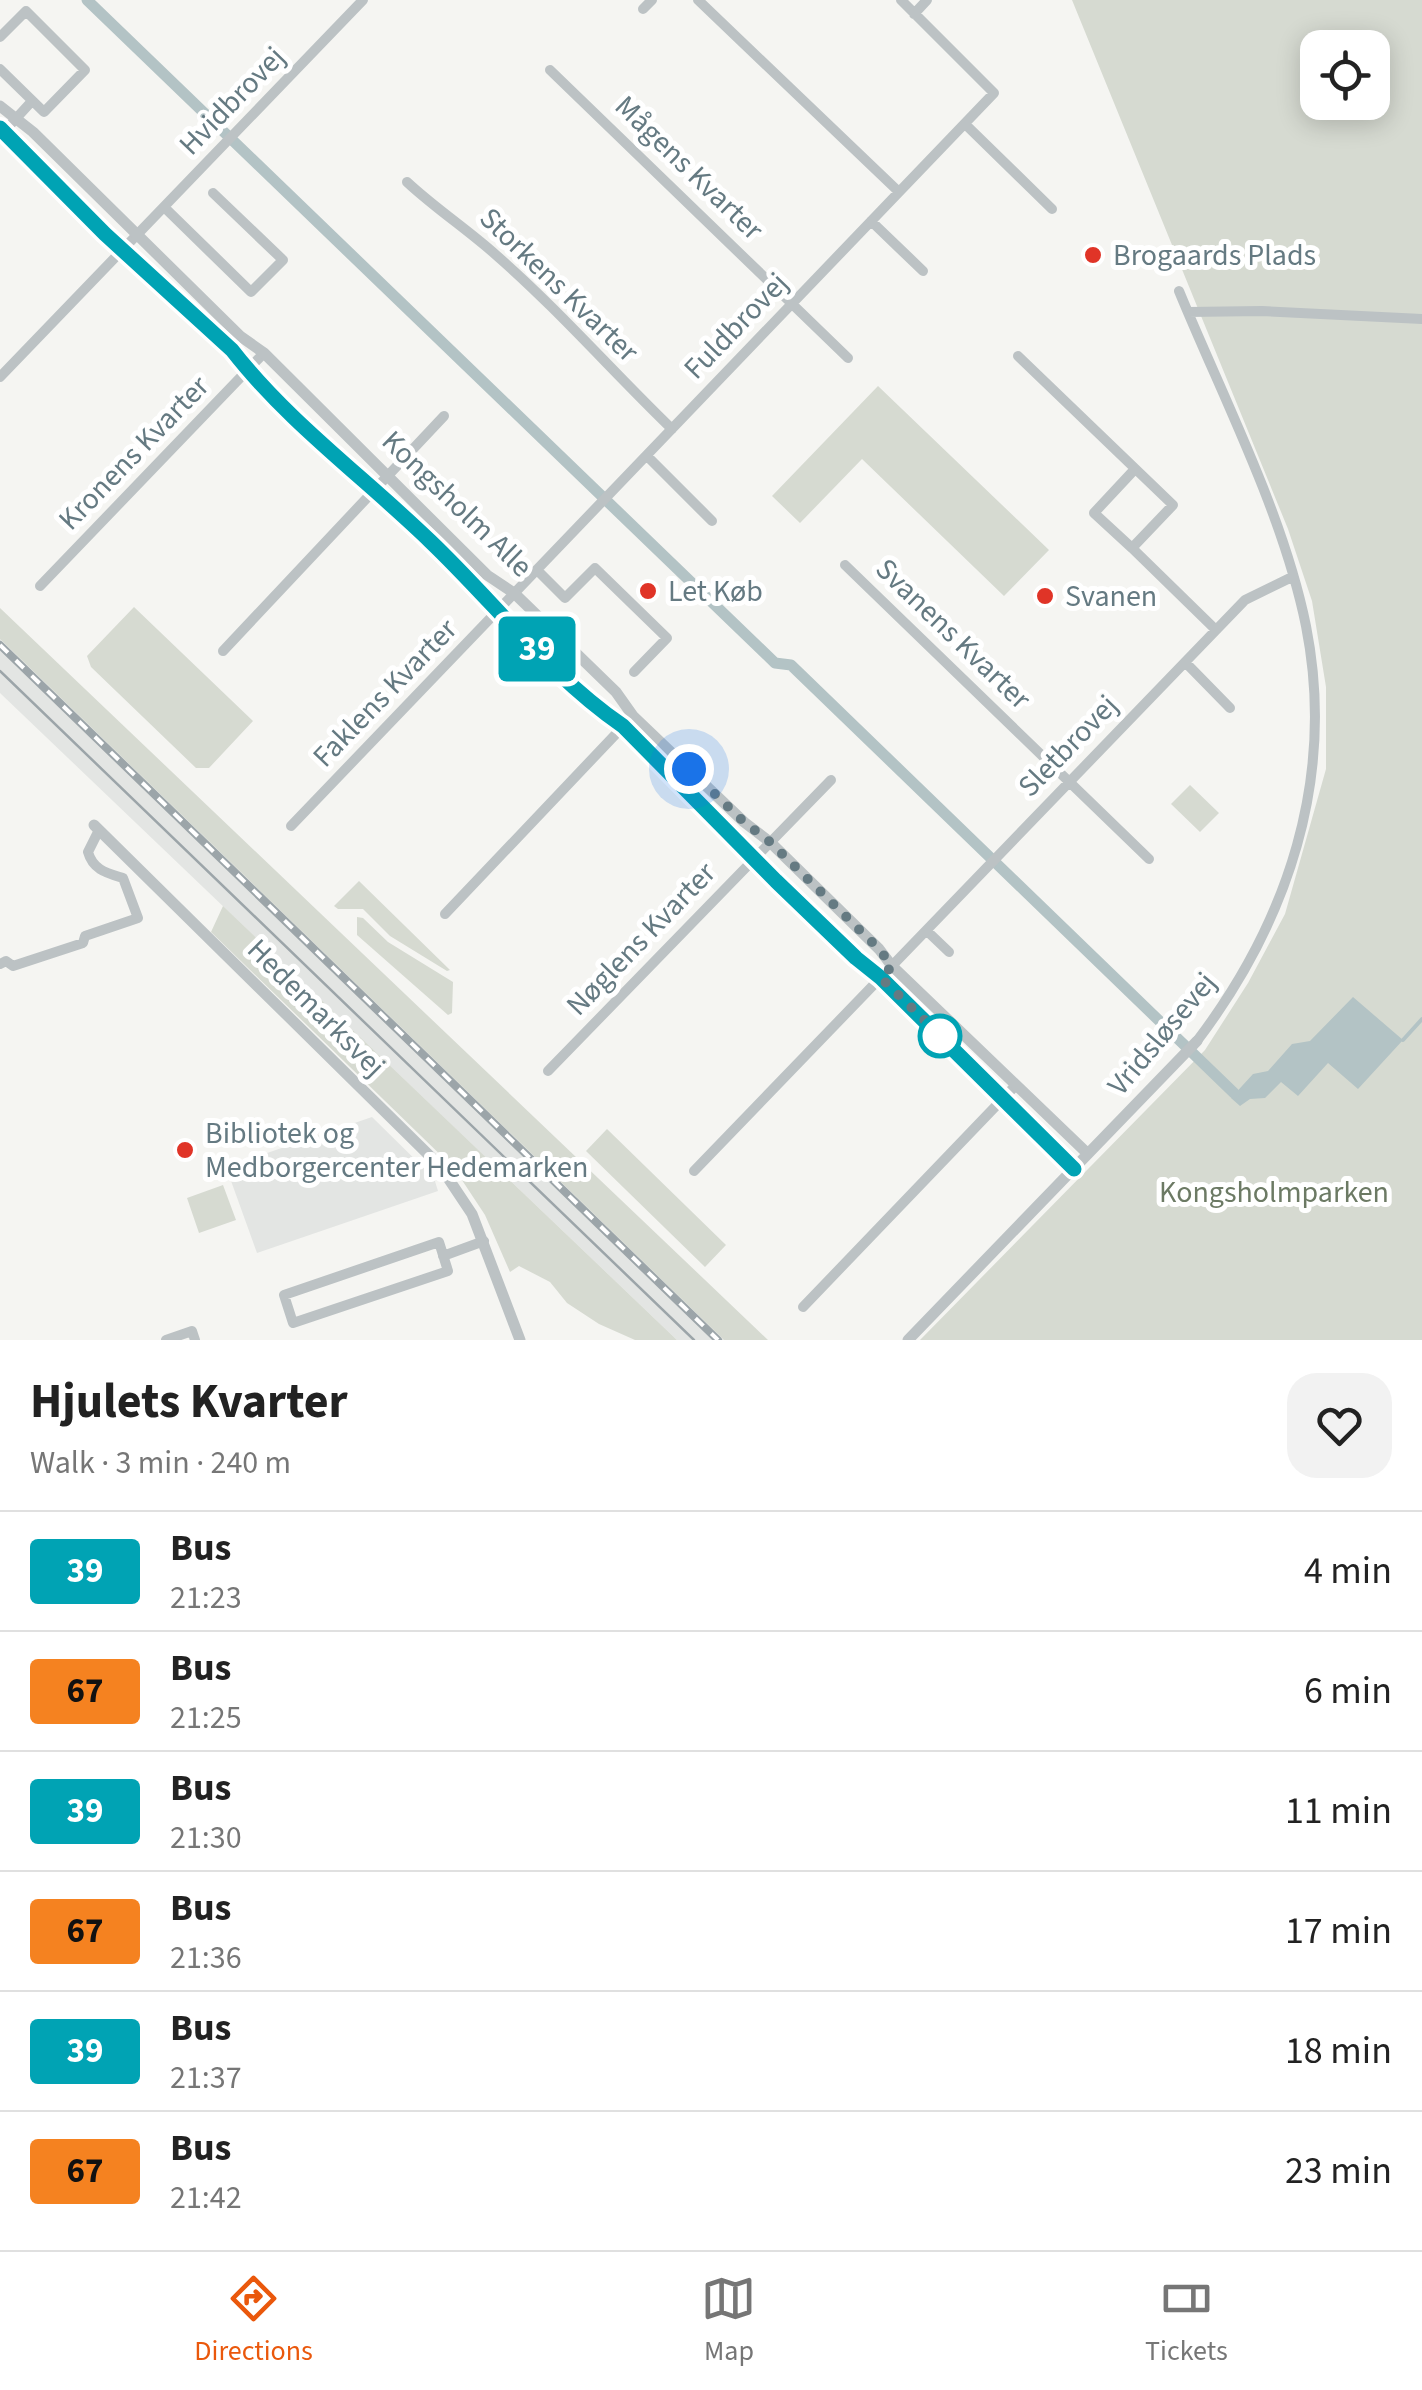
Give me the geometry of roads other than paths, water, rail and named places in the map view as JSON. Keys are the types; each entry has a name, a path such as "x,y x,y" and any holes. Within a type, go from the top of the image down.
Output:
{"street":[{"name":"Hvidbrovej","path":"0,377 363,0"},
{"path":"642,10 652,0"},
{"path":"698,0 899,192"},
{"path":"901,0 914,14 928,0"},
{"path":"0,37 26,11 85,70 44,112 0,69"},
{"name":"Fuldbrovej","path":"514,593 994,94 914,14"},
{"name":"Mågens Kvarter","path":"550,70 848,358"},
{"path":"1,132 32,101"},
{"name":"Kongsholm Alle","path":"0,106 240,336 264,353 487,575 514,593 616,692 633,716 770,842 892,966 1088,1154"},
{"path":"964,124 1052,209"},
{"name":"Kongsholm Alle","path":"1,132 476,585 599,710 623,726 753,858 1074,1169"},
{"name":"Storkens Kvarter","path":"408,182 440,213 462,224 496,255 672,429"},
{"path":"164,208 251,292 283,260 213,193"},
{"path":"871,221 923,271"},
{"name":"Vridsløsevej","path":"908,1340 1197,1042 1236,988 1262,941 1284,891 1298,844 1311,775 1314,724 1309,646 1292,577 1267,503 1180,291"},
{"path":"1188,312 1232,310 1422,319"},
{"name":"Kronens Kvarter","path":"40,586 264,353"},
{"path":"1018,356 1173,506 1132,548"},
{"path":"223,651 444,416"},
{"path":"647,456 712,521"},
{"path":"1135,469 1094,513 1216,630"},
{"name":"Svanens Kvarter","path":"845,565 1148,859"},
{"path":"537,570 565,598 595,568 667,638 634,672"},
{"name":"Sletbrovej","path":"694,1170 1245,600 1292,577"},
{"name":"Faklens Kvarter","path":"290,826 514,593"},
{"path":"1185,662 1230,708"},
{"path":"445,914 633,716"},
{"name":"Nøglens Kvarter","path":"548,1071 831,780"},
{"path":"0,964 6,961 13,966 83,943 85,936 138,918 124,878 103,872 90,860 88,852 97,827"},
{"name":"Hedemarksvej","path":"97,827 440,1166 472,1214 520,1340"},
{"path":"927,931 949,952"},
{"path":"803,1307 1016,1085"},
{"path":"444,1256 484,1241"},
{"path":"439,1242 444,1256 448,1270 293,1323 284,1295 439,1242"},
{"path":"166,1340 192,1331 195,1340"}],"waterway":[{"path":"87,0 775,663 791,665 1234,1093"},
{"path":"1403,1040 1422,1019"}],"tram line":[{"path":"0,671 694,1340"}],"railway":[{"path":"0,645 718,1340"}],"place":[{"name":"Brogaards Plads","path":"1093,255"},
{"name":"Let Køb","path":"648,591"},
{"name":"Svanen","path":"1045,596"},
{"name":"Bibliotek og Medborgercenter Hedemarken","path":"185,1150"}],"park label":[{"name":"Kongsholmparken","path":"1274,1192"}]}
